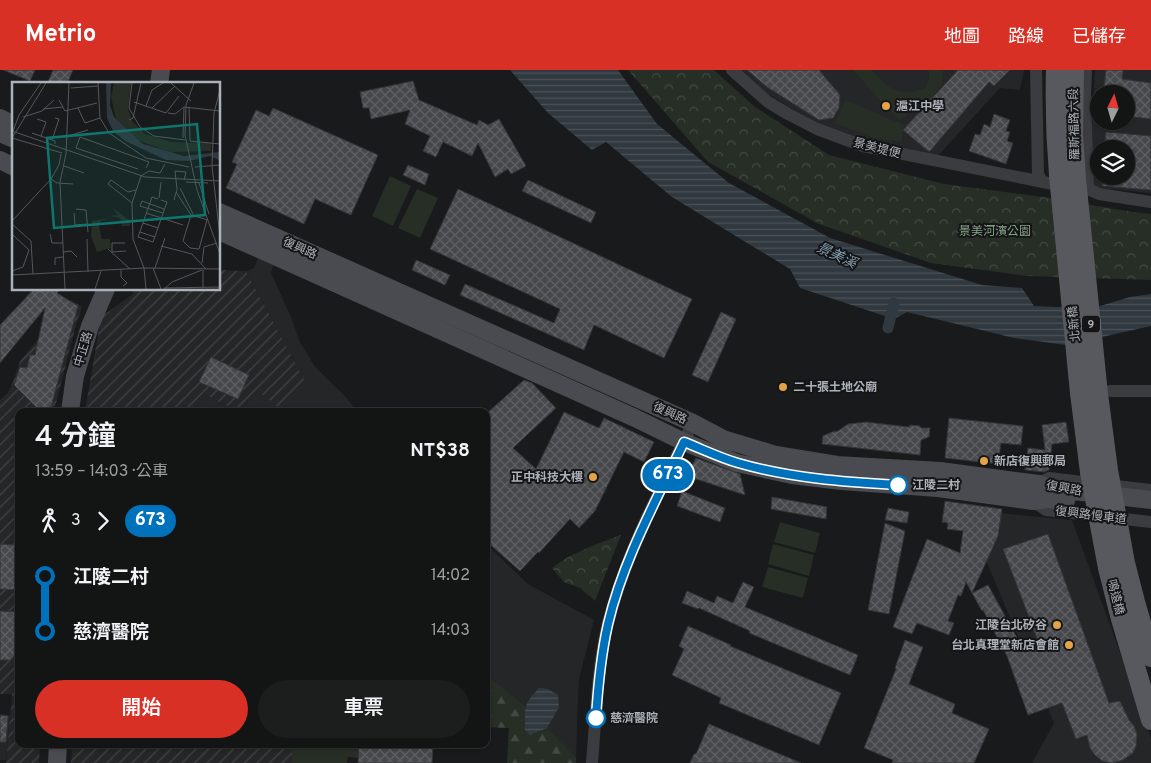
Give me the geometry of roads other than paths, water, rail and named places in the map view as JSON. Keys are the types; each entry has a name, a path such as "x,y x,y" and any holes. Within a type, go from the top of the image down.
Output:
{"main road":[{"name":"羅斯福路六段","path":"1056,70 1055,107 1067,183"},
{"name":"羅斯福路六段","path":"1067,183 1073,135 1074,70"},
{"path":"0,118 12,123"},
{"path":"0,133 12,138"},
{"path":"0,160 12,166"},
{"name":"北新橋","path":"1067,183 1098,394 1099,471"},
{"name":"復興路","path":"220,212 694,423 723,439 776,456 837,465 940,471 1039,484 1048,488 1151,500"},
{"name":"復興路","path":"220,231 560,384 684,442 737,463 792,475 842,481 938,488 1033,501 1047,499 1151,512"},
{"name":"中正路","path":"70,408 74,376 90,326 106,290"},
{"name":"鳴遠橋","path":"1099,471 1151,657"},
{"name":"鳴遠橋","path":"1099,471 1108,568 1151,720"},
{"path":"57,763 58,748"}],"street":[{"name":"景美堤便","path":"732,70 768,102 788,114 817,129 863,146 1067,183 1099,194 1151,202"},
{"path":"1036,70 1038,174 1067,183 1085,97 1086,70"},
{"path":"1110,391 1151,391"},
{"path":"592,763 602,651 608,624 623,576 643,527 694,423"},
{"path":"1039,484 1049,478 1151,490"},
{"name":"復興路慢車道","path":"1033,501 1046,510 1151,522"}],"water":[{"name":"景美溪","path":"510,70 618,70 657,124 729,183 830,238 982,285 1022,288 1034,306 1100,306 1130,297 1151,294 1151,326 1066,345 1014,338 907,312 894,319 800,288 790,269 672,197 606,142 592,150 548,113"},
{"path":"539,688 548,689 558,695 559,707 547,728 530,735 525,730 526,707 530,698"}],"waterway":[{"path":"888,328 894,303"}],"place":[{"name":"滬江中學","path":"886,106"},
{"name":"二十張土地公廟","path":"783,387"},
{"name":"新店復興郵局","path":"984,461"},
{"name":"正中科技大樓","path":"593,477"},
{"name":"江陵二村","path":"898,485"},
{"name":"江陵台北矽谷","path":"1057,625"},
{"name":"台北真理堂新店會館","path":"1069,645"},
{"name":"慈濟醫院","path":"596,718"}],"park label":[{"name":"景美河濱公園","path":"995,231"}]}
